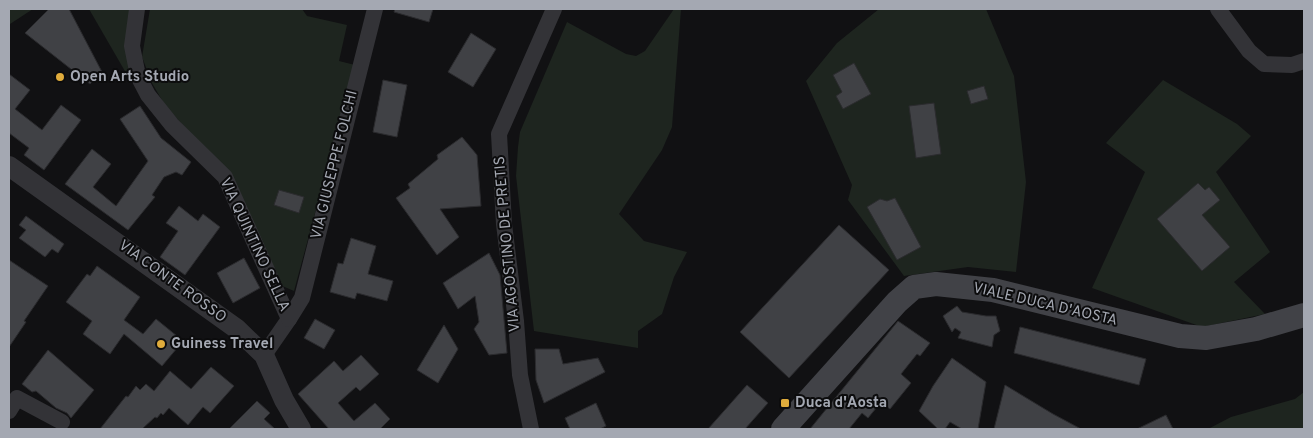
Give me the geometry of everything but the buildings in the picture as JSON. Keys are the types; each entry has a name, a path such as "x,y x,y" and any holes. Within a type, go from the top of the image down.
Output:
{"main road":[{"name":"VIALE DUCA D'AOSTA","path":"783,429 897,302 914,288 936,284 993,290 1180,336 1206,338 1256,329 1304,315"}],"street":[{"name":"VIA QUINTINO SELLA","path":"137,9 132,46 138,76 148,95 172,125 225,177 289,319 264,355"},
{"name":"VIA GIUSEPPE FOLCHI","path":"289,319 302,298 374,9"},
{"name":"VIA AGOSTINO DE PRETIS","path":"531,429 520,375 516,321 504,224 499,134 554,9"},
{"path":"1218,9 1249,51 1264,64 1292,65 1304,61"},
{"name":"VIA CONTE ROSSO","path":"9,166 237,329 264,355 284,400 302,429"},
{"path":"9,411 17,398 62,422"}],"shaded area":[{"path":"9,9 33,9 10,24"},
{"path":"89,9 130,9 129,70 126,73"},
{"path":"150,9 302,9 307,16 347,25 339,61 355,65 294,291 280,285 231,176 166,107 152,83 142,57"},
{"path":"674,9 681,9 672,127 662,150 619,214 644,241 687,252 674,277 662,314 638,331 638,348 534,331 516,176 518,147 520,132 567,22 626,54 636,56 645,51"},
{"path":"879,9 986,9 1014,76 1026,182 1016,272 968,267 904,276 848,200 852,185 806,81 837,43"},
{"path":"1163,80 1237,124 1251,136 1216,172 1270,252 1234,282 1265,314 1202,327 1092,288 1145,172 1106,143"},
{"path":"1304,392 1304,429 1208,429 1231,417 1295,399"}],"place":[{"name":"Open Arts Studio","path":"60,77"},
{"name":"Guiness Travel","path":"161,344"},
{"name":"Duca d'Aosta","path":"785,403"}]}
